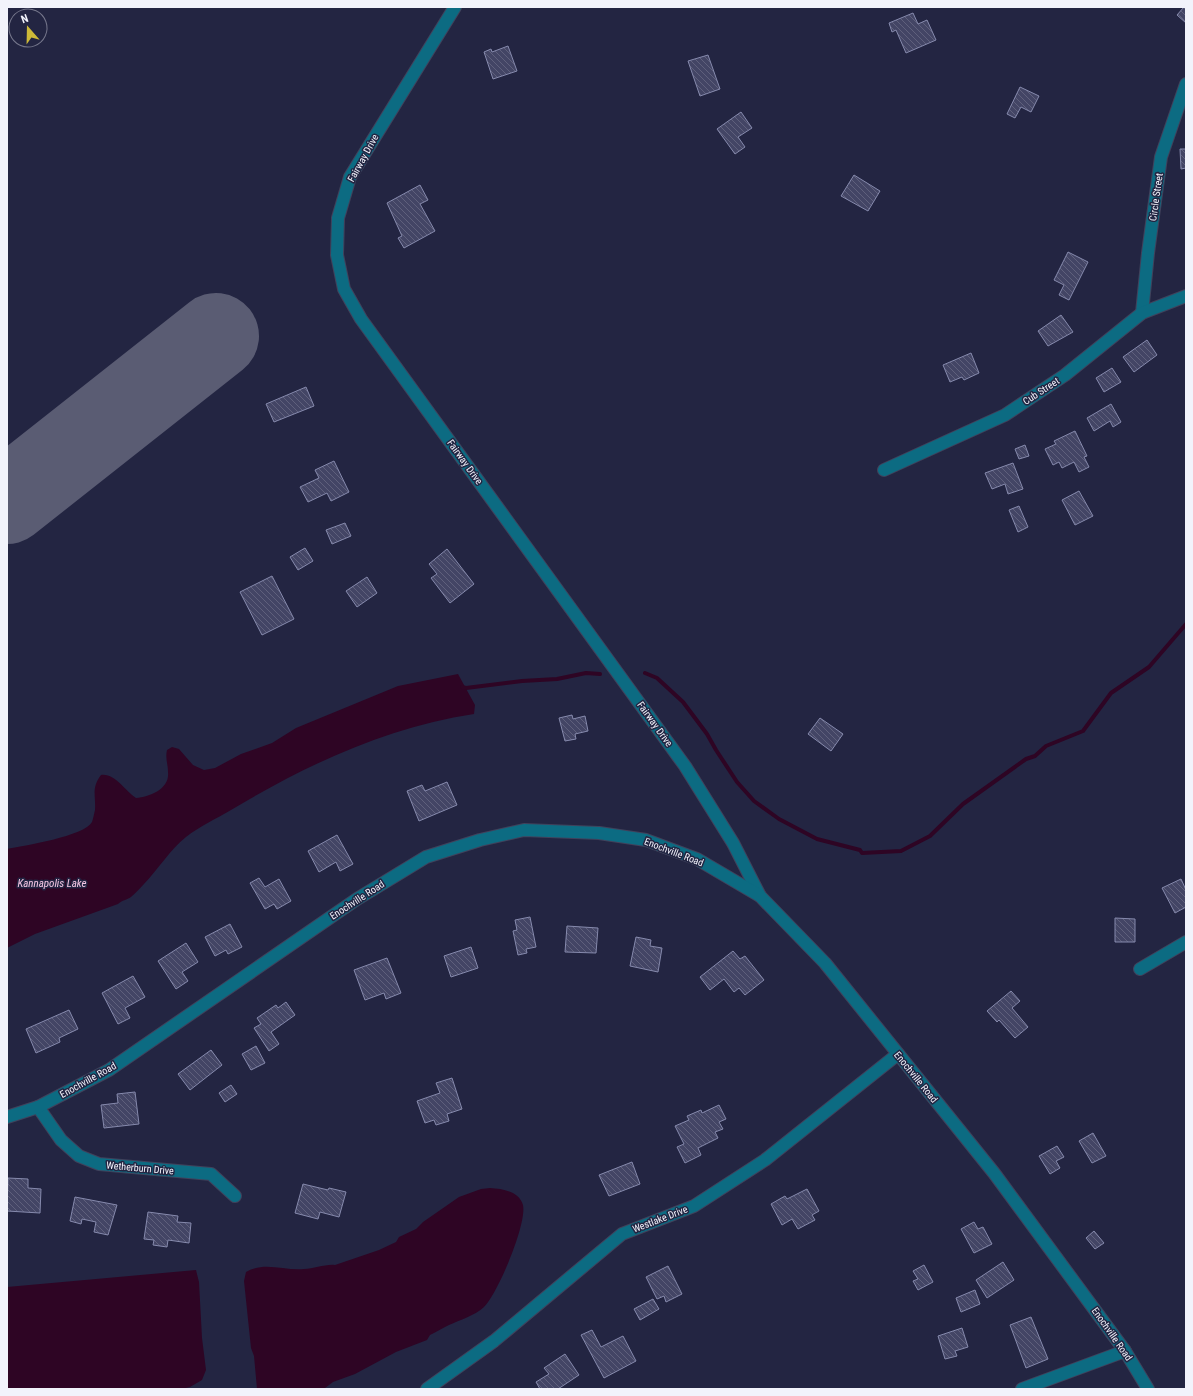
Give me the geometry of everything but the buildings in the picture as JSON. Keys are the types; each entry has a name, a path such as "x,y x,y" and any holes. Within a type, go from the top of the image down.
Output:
{"street":[{"name":"Fairway Drive","path":"455,7 350,177 338,218 337,255 344,288 366,326 685,766 733,843 760,896"},
{"name":"Circle Street","path":"1142,313 1148,253 1161,157 1186,84"},
{"name":"Cub Street","path":"884,470 1005,414 1065,375 1142,313 1186,296"},
{"name":"Enochville Road","path":"7,1117 38,1107 109,1070 358,899 426,857 480,840 524,830 599,833 646,840 697,859 760,896 825,964 994,1173 1125,1351 1148,1389"},
{"path":"1140,969 1186,942"},
{"name":"Westlake Drive","path":"427,1389 494,1341 622,1234 694,1206 765,1160 898,1054"},
{"name":"Wetherburn Drive","path":"38,1107 61,1140 79,1156 98,1164 211,1174 234,1196"},
{"path":"1022,1389 1125,1351"}],"water":[{"name":"Kannapolis Lake","path":"458,674 475,705 474,714 410,728 379,738 318,763 288,778 259,793 191,833 175,848 135,894 129,898 118,904 35,934 7,948 7,849 53,840 78,832 87,827 93,819 95,810 95,788 101,775 111,777 136,798 147,796 158,791 166,783 168,772 166,753 167,750 172,747 179,749 193,765 204,770 215,768 241,754 272,743 296,728 398,686"},
{"path":"490,1188 505,1190 518,1197 523,1205 523,1214 521,1227 504,1274 497,1288 484,1307 430,1335 427,1340 396,1352 355,1374 333,1382 325,1388 257,1389 244,1281 246,1272 260,1267 308,1269 335,1265 379,1250 396,1242 399,1237 416,1229 423,1222 459,1197 481,1189"},
{"path":"196,1270 199,1282 202,1338 206,1370 202,1380 190,1387 181,1389 7,1389 7,1287"}],"waterway":[{"path":"645,673 657,678 683,702 707,734 737,782 754,801 779,819 817,839 860,850 862,853 901,851 930,836 963,804 1026,759 1035,756 1046,746 1083,731 1111,693 1149,667 1186,624"},
{"path":"462,687 466,688 522,681 557,679 586,673 600,674"}],"runway":[{"path":"7,501 216,336"}]}
